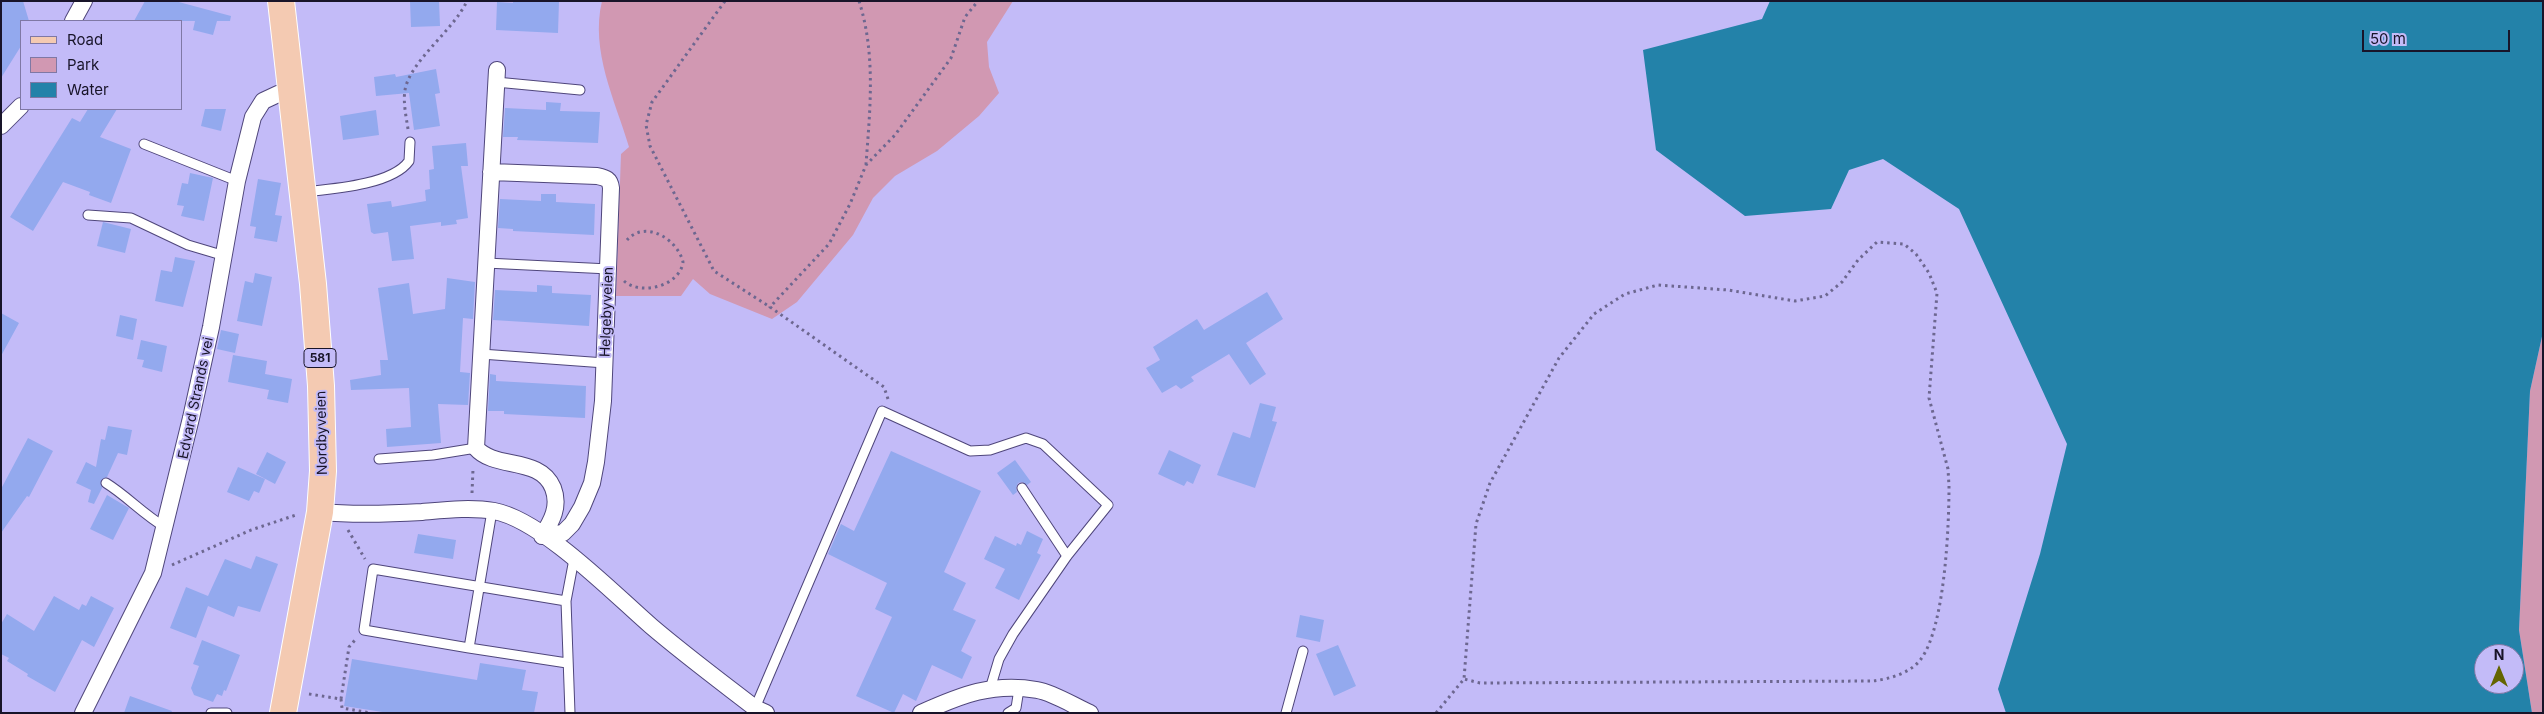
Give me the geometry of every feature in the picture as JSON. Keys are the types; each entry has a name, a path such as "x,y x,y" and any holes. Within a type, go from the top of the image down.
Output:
{"main road":[{"name":"Nordbyveien","path":"281,1 304,192 321,386 326,512 283,713"}],"street":[{"path":"74,20 84,1"},
{"path":"496,76 476,448 486,456 532,468 550,483 555,495 556,507 552,521 542,536"},
{"name":"Edvard Strands vei","path":"83,713 153,573 166,527 201,373 247,137 257,107 270,97 292,92"},
{"path":"1,126 20,107"},
{"name":"Helgebyveien","path":"491,172 607,179 610,182 611,188 613,261 602,417 592,482 582,507 572,524 563,532 542,536"},
{"path":"326,512 371,515 453,510 492,510 508,514 574,558 686,656 760,710"},
{"path":"921,713 966,693 990,689 1038,690 1090,713"}],"lane":[{"path":"496,76 580,90"},
{"path":"304,192 358,185 398,171 409,161 410,142"},
{"path":"144,144 238,181"},
{"path":"88,215 131,218 188,246 224,256"},
{"path":"486,263 613,261"},
{"path":"481,354 605,362"},
{"path":"760,710 882,411 970,451 990,450 1026,438 1043,444 1108,505 1066,556 1013,634 999,660 990,689"},
{"path":"380,459 433,455 476,448"},
{"path":"106,482 134,503 149,518 166,527"},
{"path":"1022,488 1066,556"},
{"path":"469,648 492,510"},
{"path":"570,713 566,601 574,558"},
{"path":"566,601 373,569 364,630 567,663"},
{"path":"1286,713 1303,651"},
{"path":"1008,713 1016,708 1019,689"},
{"path":"211,713 227,713"}],"path":[{"path":"410,142 404,98 407,80 417,65 452,26 467,1"},
{"path":"726,1 652,102 646,125 650,146 714,271 770,307 884,387 889,397 882,411"},
{"path":"770,307 829,244 850,204 866,164 871,90 867,24 859,1"},
{"path":"866,164 896,135 951,58 965,17 978,1"},
{"path":"648,232 669,239 678,249 683,262 680,271 666,282 652,288 641,288 628,285 613,261 630,237 648,232"},
{"path":"1436,713 1464,679 1476,524 1490,483 1559,358 1594,314 1625,294 1658,285 1728,290 1795,301 1825,296 1842,282 1858,260 1877,242 1904,244 1916,254 1928,273 1937,294 1928,398 1948,469 1949,486 1940,600 1931,635 1921,659 1907,671 1885,680 1873,681 1480,684 1464,679"},
{"path":"153,573 281,519 326,512 349,531 357,547 373,569"},
{"path":"364,630 349,647 341,699 342,708 371,713"},
{"path":"307,694 341,699"}],"green space":[{"path":"602,1 1013,1 987,42 989,67 999,93 979,116 937,151 895,176 873,198 853,235 797,302 772,319 710,294 693,279 681,296 616,296 621,154 629,147 611,93 602,57 599,20"},
{"path":"2543,332 2543,713 2532,713 2524,662 2524,644 2521,644 2519,630 2530,391"}],"water":[{"path":"1770,1 2543,1 2543,332 2530,391 2519,630 2521,644 2474,644 2474,694 2524,694 2524,662 2532,713 2006,713 1998,689 2040,554 2067,444 1959,209 1883,159 1849,170 1831,209 1745,216 1656,150 1643,50 1762,19"}],"building":[{"path":"1,1 23,1 29,20 20,20 20,48 1,78"},
{"path":"145,1 175,1 231,16 230,21 217,21 213,35 193,30 195,21 135,20"},
{"path":"410,1 439,1 440,26 411,27"},
{"path":"513,1 559,1 558,33 496,30 497,2 513,3"},
{"path":"436,69 440,93 435,94 440,126 414,130 409,93 376,96 374,77 395,74 396,77"},
{"path":"546,102 561,103 560,111 600,112 598,143 517,140 518,137 503,137 505,108 546,110"},
{"path":"205,109 226,109 221,131 201,126"},
{"path":"87,110 116,110 100,137 131,149 111,203 89,195 90,192 63,182 33,231 10,217 72,118 80,122"},
{"path":"376,110 379,135 343,140 340,116"},
{"path":"466,143 468,166 461,166 468,218 456,220 457,224 441,226 441,222 410,226 414,259 392,261 388,232 374,234 371,232 367,204 391,201 392,207 426,201 425,190 430,189 429,170 434,169 432,146"},
{"path":"190,173 213,178 204,221 181,216 184,206 177,205 182,183 188,184"},
{"path":"258,179 281,183 275,215 282,216 277,242 254,238 256,227 250,226"},
{"path":"541,194 556,194 556,202 595,204 594,235 513,231 513,229 498,228 500,199 541,201"},
{"path":"103,222 131,229 125,253 97,246"},
{"path":"175,257 195,261 183,307 155,301 161,270 172,272"},
{"path":"255,273 272,277 262,326 237,321 245,281 253,283"},
{"path":"447,278 475,282 473,319 463,318 460,372 470,373 468,405 438,404 441,443 387,447 386,429 411,427 409,388 351,390 350,380 381,375 380,360 388,360 378,288 409,283 413,314 445,309"},
{"path":"537,285 552,286 552,293 591,295 589,326 493,320 495,290 537,292"},
{"path":"1267,292 1283,319 1246,343 1266,374 1250,385 1229,354 1191,377 1194,381 1181,389 1176,385 1162,393 1146,368 1160,360 1153,347 1197,319 1204,330"},
{"path":"1,313 19,323 1,356"},
{"path":"120,315 137,319 133,340 116,336"},
{"path":"221,330 239,334 235,353 217,349"},
{"path":"141,340 167,346 162,372 142,367 144,360 137,359"},
{"path":"233,355 267,361 265,374 292,379 288,403 267,399 269,390 228,382"},
{"path":"490,374 496,375 496,381 586,386 585,418 504,414 504,411 488,411"},
{"path":"1260,403 1276,407 1272,421 1277,422 1255,488 1217,475 1233,432 1250,438"},
{"path":"108,426 132,430 127,455 118,453 107,477 101,480 102,488 94,504 88,502 91,490 76,483 86,462 96,467 101,439 105,440"},
{"path":"28,438 53,451 29,497 27,496 1,533 1,489"},
{"path":"1169,450 1201,465 1193,484 1187,481 1184,486 1158,474"},
{"path":"891,451 981,491 944,572 966,583 953,610 976,620 961,651 972,657 962,679 932,665 916,701 903,694 894,713 856,696 892,617 875,609 887,583 828,554 841,524 854,531"},
{"path":"267,452 286,462 275,484 256,474"},
{"path":"1015,460 1031,482 1027,485 1022,482 1018,483 1017,492 1013,495 997,473"},
{"path":"238,467 265,479 259,493 254,491 249,501 227,492"},
{"path":"107,495 129,508 113,540 90,529"},
{"path":"1027,531 1043,539 1037,553 1041,555 1019,600 995,588 1005,569 984,559 995,536 1016,546 1017,543 1021,545"},
{"path":"418,534 456,540 453,559 414,553"},
{"path":"256,556 278,564 260,612 238,606 234,617 208,606 196,638 170,628 186,587 208,596 225,559 251,569"},
{"path":"54,596 79,610 82,604 86,606 91,596 114,608 94,647 82,640 55,692 27,676 28,674 7,661 9,658 1,654 1,624 7,614 34,631"},
{"path":"1300,615 1324,620 1320,642 1296,637"},
{"path":"202,640 240,655 226,691 224,690 222,696 217,694 213,702 194,695 191,688 199,666 193,664"},
{"path":"1338,645 1356,686 1334,696 1316,654"},
{"path":"352,659 477,680 480,663 526,670 522,690 538,692 534,713 389,713 344,706"},
{"path":"130,696 172,711 171,713 124,713"}]}
